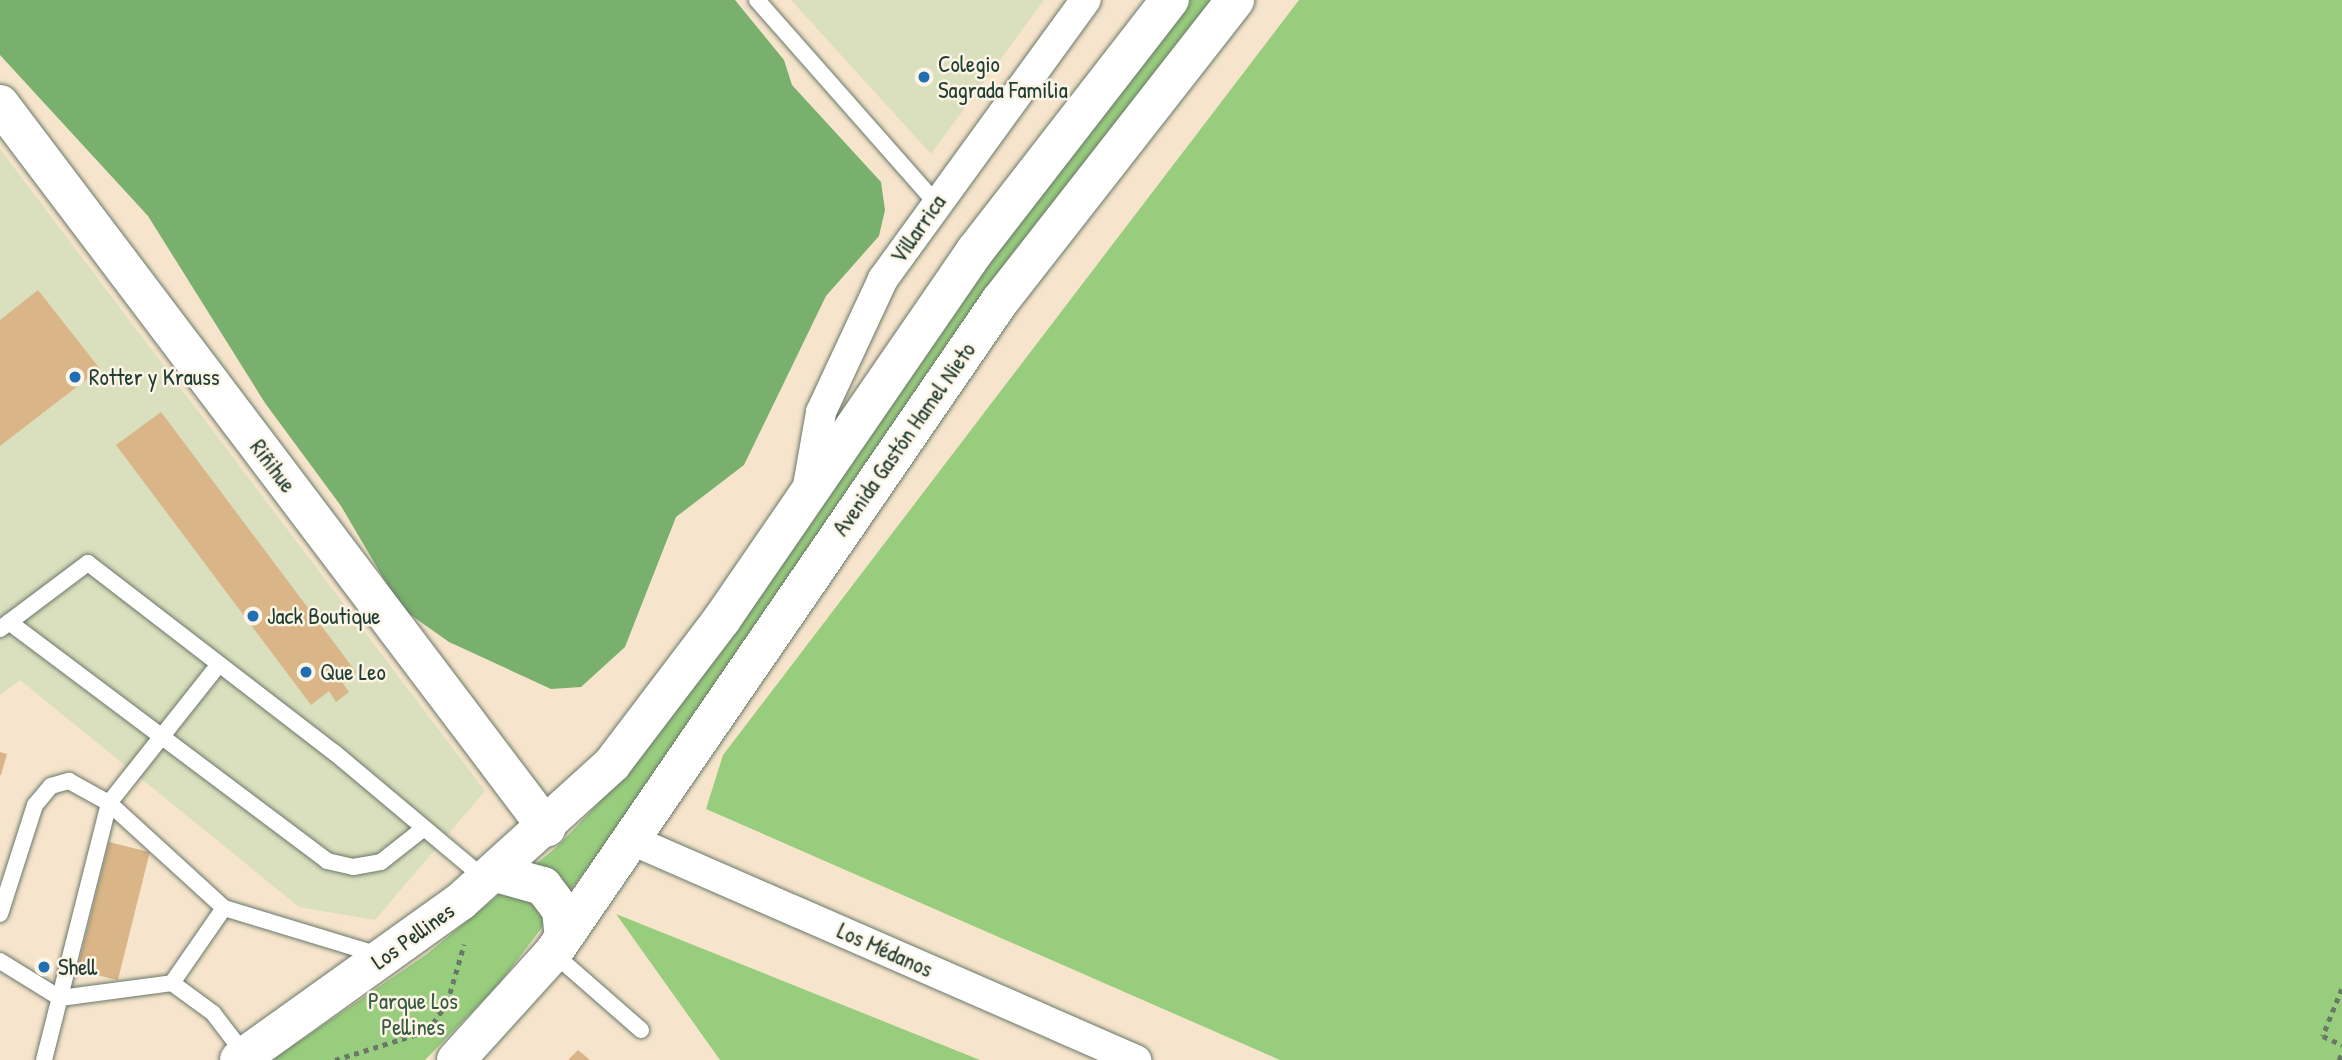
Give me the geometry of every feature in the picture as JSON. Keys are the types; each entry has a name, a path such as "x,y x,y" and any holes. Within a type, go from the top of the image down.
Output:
{"main road":[{"path":"547,828 664,700 808,486 975,251 1170,0"},
{"name":"Avenida Gastón Hamel Nieto","path":"558,945 634,841 1000,301 1235,0"},
{"name":"Riñihue","path":"0,104 547,828"},
{"name":"Los Pellines","path":"242,1057 386,957 481,885 547,828"},
{"path":"456,1060 558,945 561,910 543,886 481,885"}],"street":[{"name":"Villarrica","path":"808,486 821,412 853,333 935,202 1086,0"},
{"name":"Los Médanos","path":"634,841 1136,1060"}],"lane":[{"path":"757,0 935,202"},
{"path":"424,828 380,862 340,865 5,625 88,563 424,828 481,885"},
{"path":"44,1060 109,803 163,740 219,664"},
{"path":"0,914 41,794 69,781 109,803 224,908 386,957"},
{"path":"172,983 224,908"},
{"path":"558,945 641,1030"},
{"path":"0,961 60,998 172,983 214,1013 242,1057"}],"path":[{"path":"335,1060 433,1023 447,1003 481,885"},
{"path":"2342,989 2323,1036 2342,1045"},
{"path":"2339,1060 2342,1052"}],"shaded area":[{"name":"Colegio Sagrada Familia","path":"791,0 1044,0 931,154"},
{"path":"0,149 485,791 375,920 299,907 20,680 0,695"}],"green space":[{"path":"0,0 735,0 784,60 792,85 881,182 885,210 879,236 826,296 744,465 676,517 625,647 581,687 551,689 449,642 401,608 341,506 265,403 148,216 0,55"},
{"name":"Parque Los Pellines","path":"1188,0 1212,0 668,763 498,985 425,1060 272,1060 427,954 559,845 625,775 1005,236"},
{"path":"1299,0 2342,0 2342,1060 1280,1060 706,809 723,755"},
{"path":"616,914 980,1060 720,1060"}],"building":[{"path":"38,290 100,369 0,446 0,320"},
{"path":"161,412 356,672 342,682 349,692 336,702 329,691 311,705 116,445"},
{"path":"0,752 7,754 1,775 0,775"},
{"path":"109,842 150,852 118,980 77,970"},
{"path":"578,1050 590,1060 568,1060"}],"place":[{"name":"Colegio Sagrada Familia","path":"924,77"},
{"name":"Rotter y Krauss","path":"75,377"},
{"name":"Jack Boutique","path":"253,616"},
{"name":"Que Leo","path":"306,672"},
{"name":"Shell","path":"44,967"}]}
